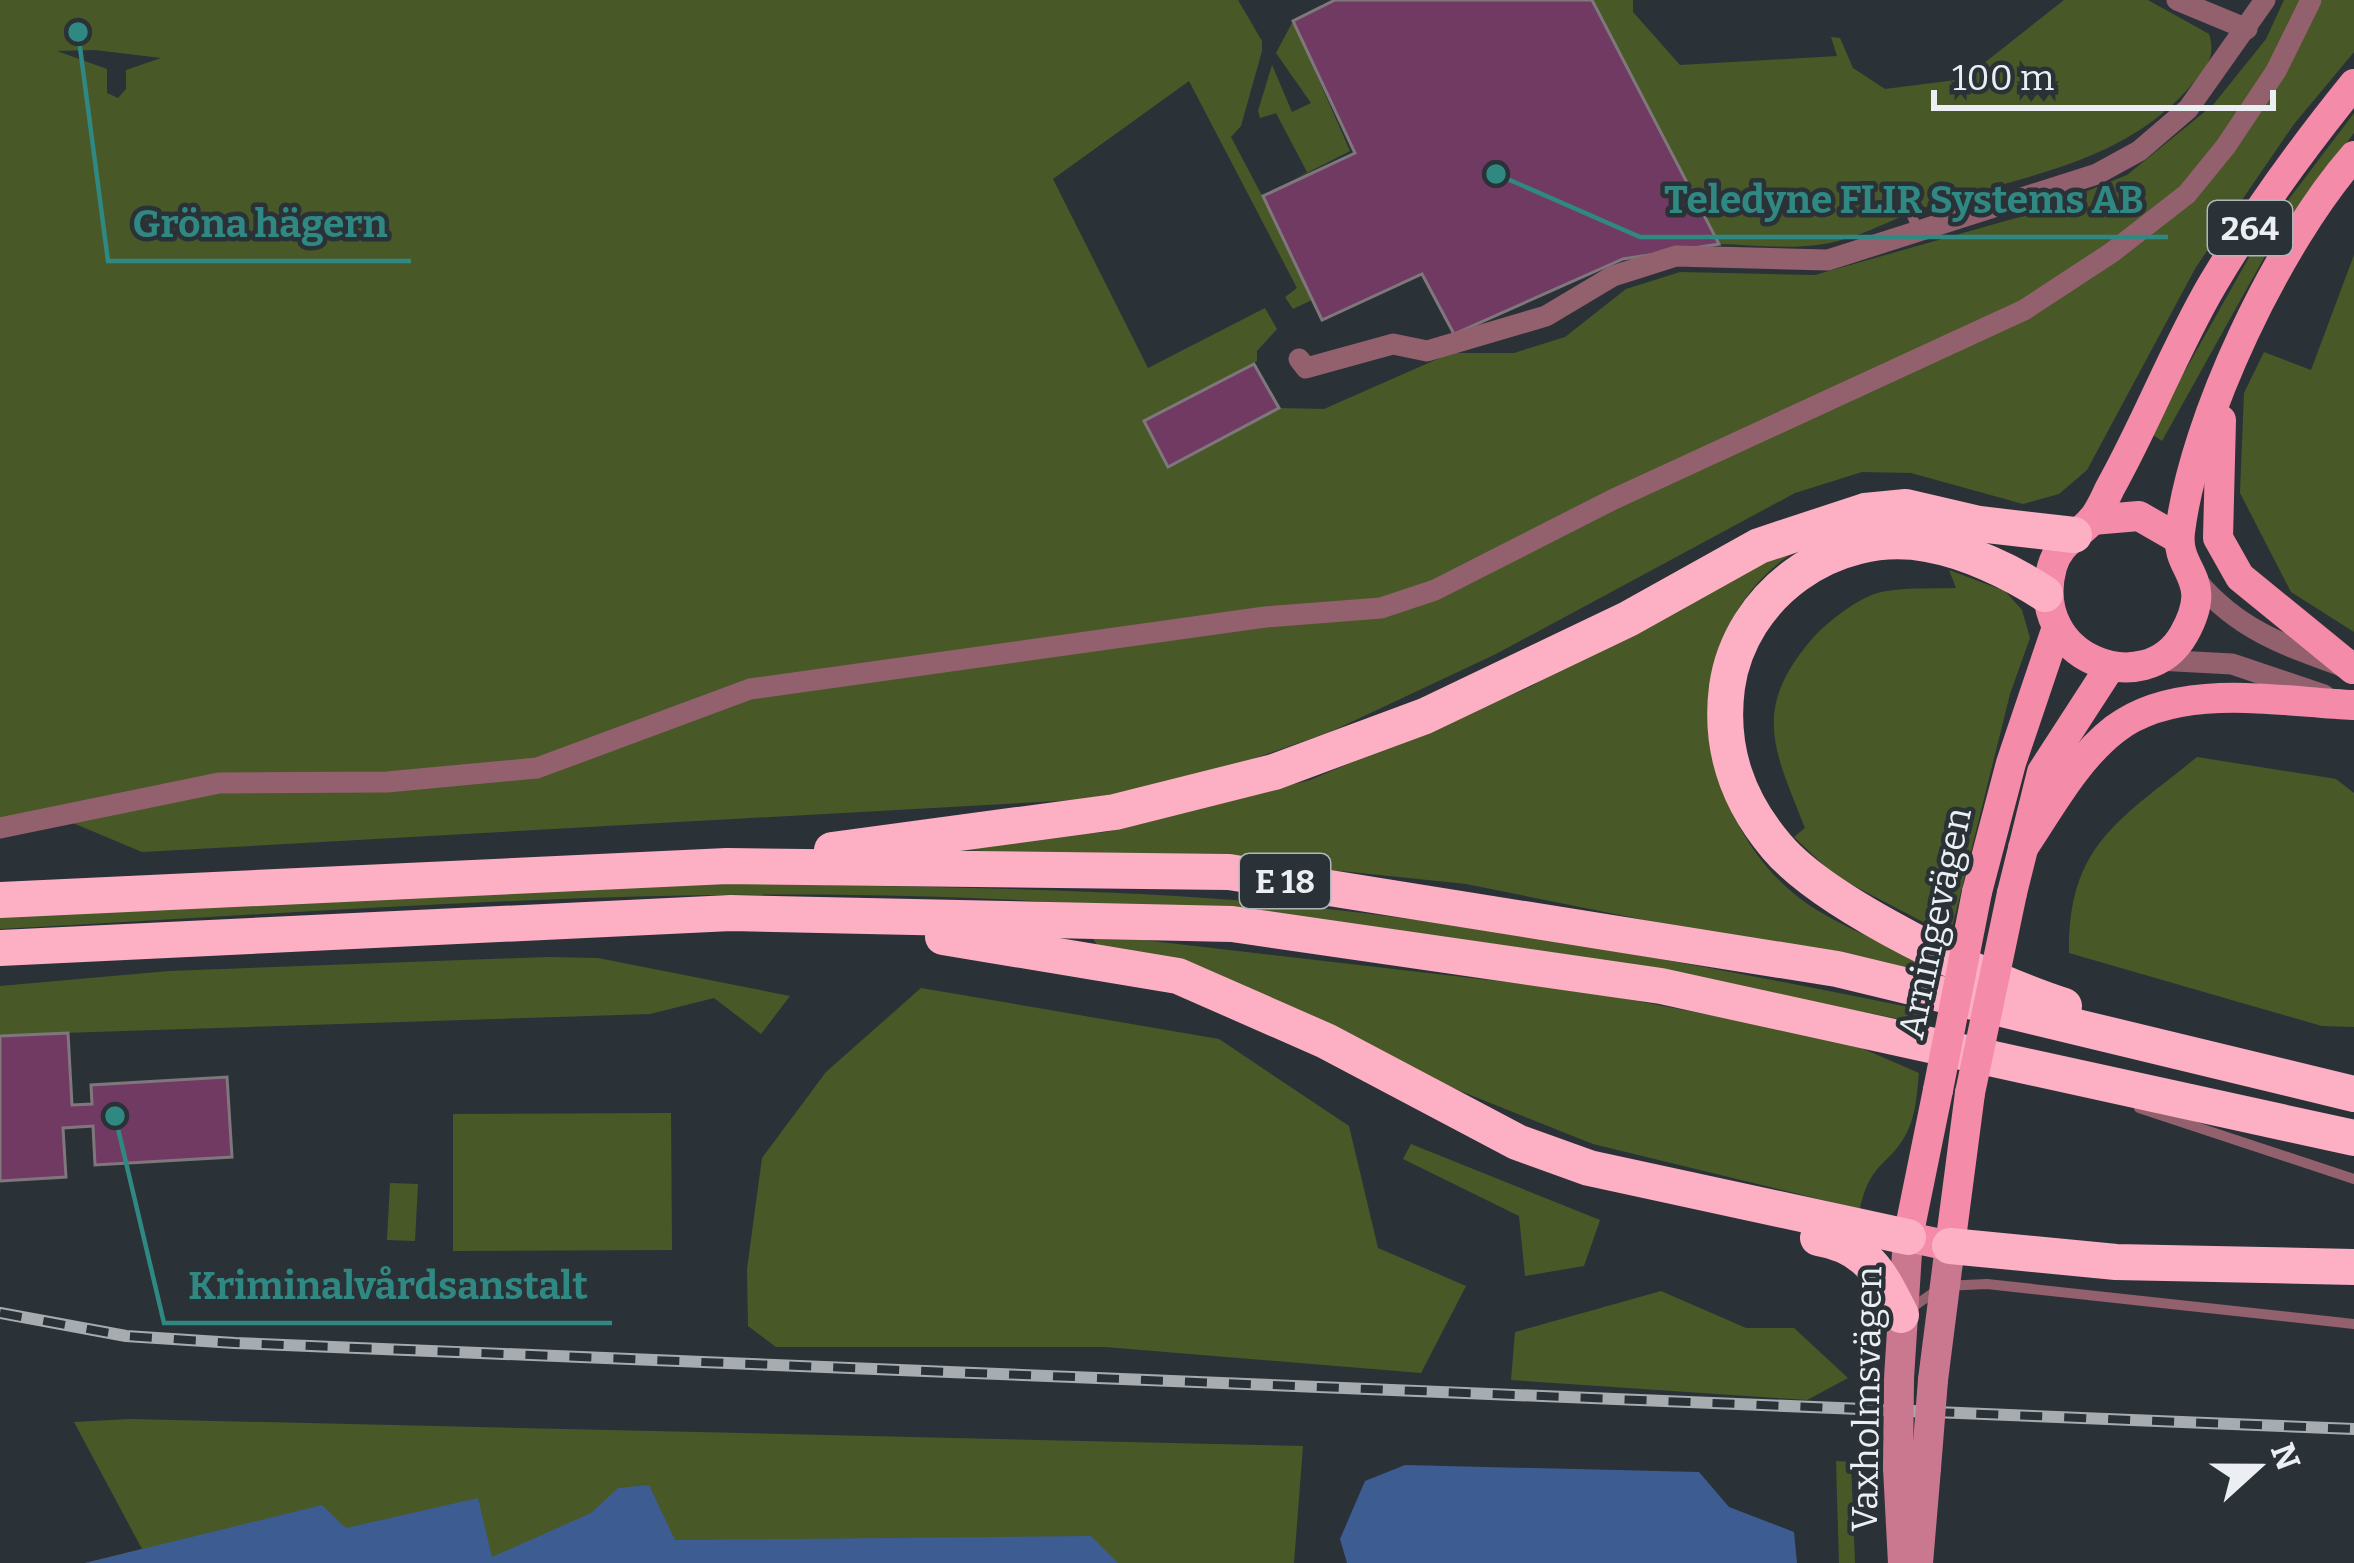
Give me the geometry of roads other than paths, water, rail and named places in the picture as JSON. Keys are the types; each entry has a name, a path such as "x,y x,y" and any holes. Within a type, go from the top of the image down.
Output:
{"highway":[{"path":"727,866 1114,812 1274,772 1425,716 1628,620 1759,546 1864,511 1906,507 1979,524 2083,527"},
{"path":"2045,594 2019,576 1925,544 1851,548 1814,564 1783,583 1753,614 1732,655 1723,719 1730,773 1777,847 1822,889 1879,922 2046,1000 2268,1074"},
{"name":"E 18","path":"0,900 727,866 1229,872 1837,969 2354,1094"},
{"path":"731,913 960,939 1178,976 1326,1041 1517,1142 1589,1168 1908,1237"},
{"name":"E 18","path":"0,948 731,913 1232,924 1661,986 2354,1138"},
{"path":"1589,1168 1616,1192 1861,1249 1882,1275 1901,1315"},
{"path":"1950,1246 2116,1262 2354,1267"}],"main road":[{"name":"264","path":"2045,594 2057,549 2083,527 2213,284 2308,140 2354,84"},
{"name":"264","path":"2179,539 2192,466 2264,292 2354,156"},
{"path":"2223,390 2216,485 2218,538 2240,578 2354,669"},
{"path":"2045,594 2056,630 2080,656 2110,667 2156,660 2178,645 2195,615 2198,582 2179,539 2139,516 2083,527"},
{"name":"Arningevägen","path":"1908,1237 1977,892 2011,763 2056,630"},
{"name":"Arningevägen","path":"1950,1246 1970,1093 2042,772 2110,667"},
{"path":"2023,848 2073,773 2116,728 2164,706 2227,699 2354,705"},
{"path":"1908,1237 1950,1246 1933,1380 1912,1468 1918,1563"},
{"name":"Vaxholmsvägen","path":"1904,1563 1912,1468 1899,1378 1908,1237"}],"street":[{"path":"2176,0 2248,29"},
{"path":"1299,359 1306,368 1394,344 1427,350 1546,316 1612,276 1676,256 1828,260 2039,196 2097,174 2139,151 2188,109 2265,0"},
{"path":"0,828 219,783 387,782 537,768 750,689 1265,617 1381,608 1435,590 1614,499 2024,310 2111,253 2187,194 2226,146 2276,70 2311,0"},
{"path":"2198,582 2224,613 2271,641 2354,669"},
{"path":"2156,660 2232,664 2354,705"}],"lane":[{"path":"1905,198 1918,231"},
{"path":"1832,1020 1893,1051 2119,1102 2354,1179"},
{"path":"1901,1315 1943,1286 1987,1284 2354,1324"}],"water":[{"path":"1405,1465 1699,1472 1729,1507 1794,1532 1797,1563 1347,1563 1340,1539 1365,1481"},
{"path":"649,1485 675,1540 1091,1536 1118,1563 85,1563 322,1505 346,1528 478,1498 492,1557 591,1513 618,1488"}],"railway":[{"path":"0,1313 126,1336 235,1343 2354,1429"}],"place":[{"name":"Gröna hägern","path":"78,32"},
{"name":"Teledyne FLIR Systems AB","path":"1496,174"},
{"name":"Kriminalvårdsanstalt","path":"115,1116"}]}
